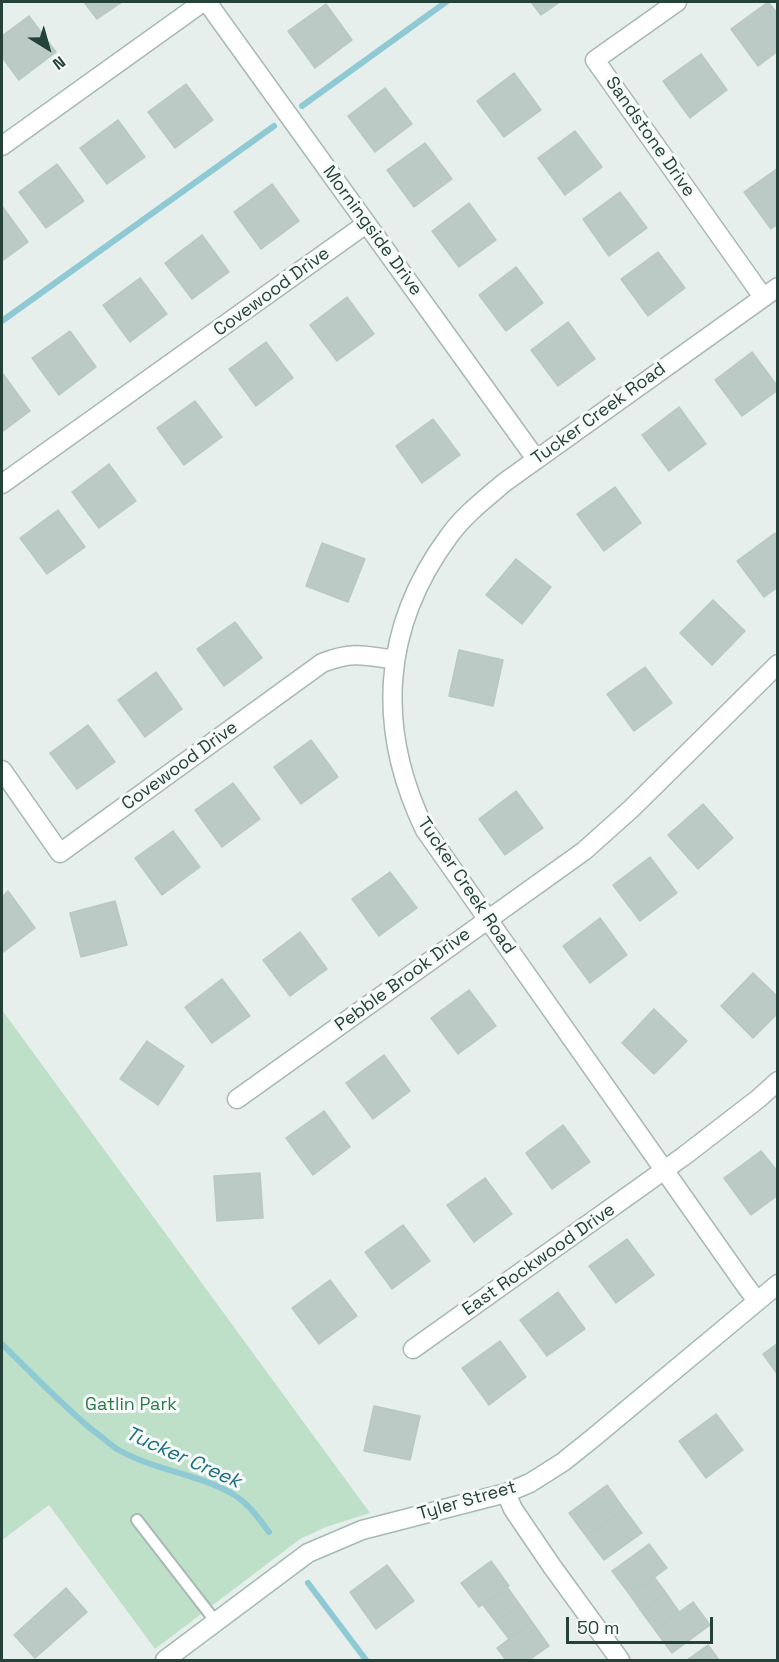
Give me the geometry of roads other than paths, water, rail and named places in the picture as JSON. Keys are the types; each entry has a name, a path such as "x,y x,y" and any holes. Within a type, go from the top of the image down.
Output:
{"street":[{"path":"2,146 206,2"},
{"name":"Morningside Drive","path":"206,2 536,459"},
{"name":"Sandstone Drive","path":"677,2 595,60 770,292"},
{"name":"Covewood Drive","path":"2,484 366,224"},
{"name":"Tucker Creek Road","path":"758,1301 425,830 411,802 400,767 392,695 395,660 410,604 428,568 449,535 475,507 536,459 770,292"},
{"name":"Covewood Drive","path":"2,770 60,853 322,663 339,656 356,654 395,660"},
{"name":"Pebble Brook Drive","path":"237,1099 559,870 607,832 777,664"},
{"name":"East Rockwood Drive","path":"413,1349 664,1171 718,1131 777,1081"},
{"name":"Tyler Street","path":"165,1660 308,1553 362,1530 506,1493 530,1483 563,1462 777,1284"},
{"path":"506,1493 513,1509 545,1557 620,1660"}],"lane":[{"path":"137,1520 216,1622"}],"waterway":[{"path":"302,106 446,2"},
{"path":"2,321 274,126"},
{"name":"Tucker Creek","path":"2,1344 68,1409 114,1447 145,1462 217,1486 231,1493 247,1505 269,1532"},
{"name":"Tucker Creek","path":"308,1583 366,1660"}],"park label":[{"name":"Gatlin Park","path":"131,1405"}]}
